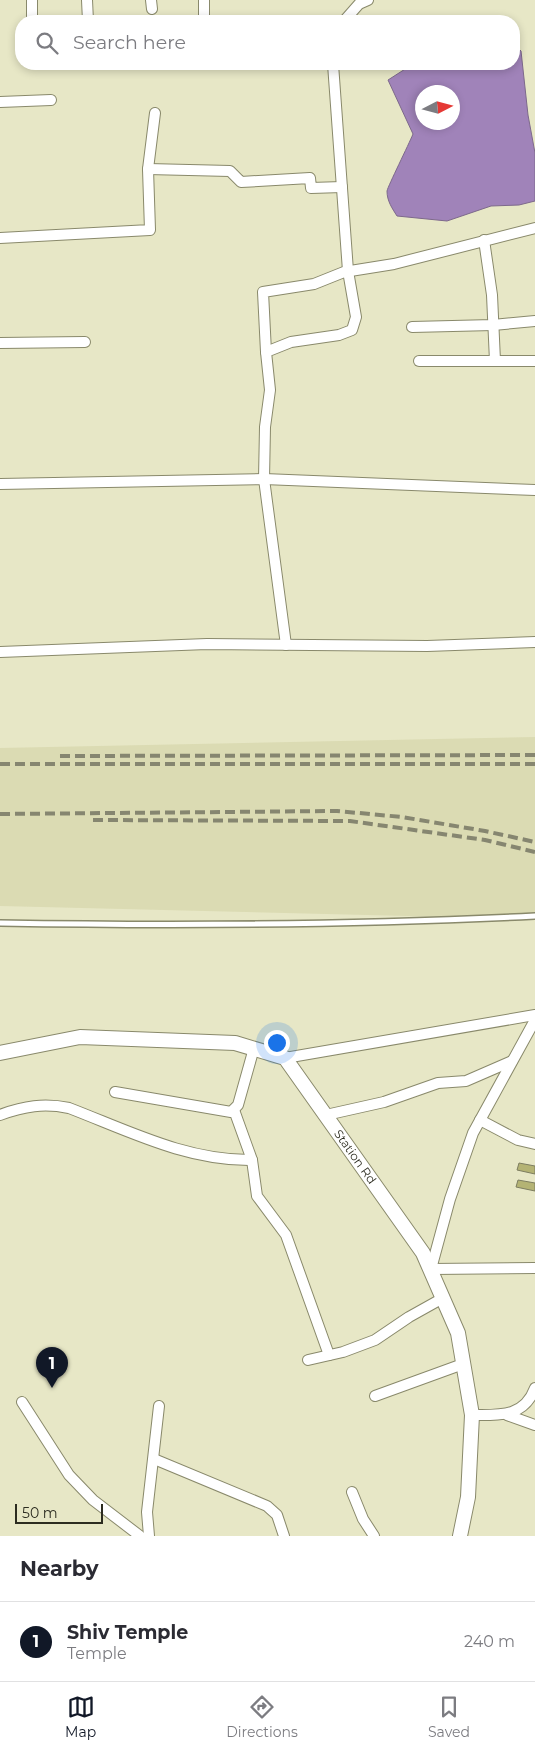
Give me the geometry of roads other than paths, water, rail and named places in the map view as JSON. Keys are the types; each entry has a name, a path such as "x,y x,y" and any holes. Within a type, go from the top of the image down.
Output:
{"street":[{"path":"32,0 32,15"},
{"path":"87,0 88,15"},
{"path":"204,0 204,15"},
{"path":"349,15 359,4 368,0"},
{"path":"266,352 291,342 339,335 352,330 356,317 348,271 334,70"},
{"path":"0,102 51,100"},
{"path":"0,238 149,231 152,225 148,169 155,113"},
{"path":"148,169 230,171 241,182 310,178 311,188 342,187"},
{"path":"286,645 264,479 265,427 270,390 263,292 314,284 348,271 394,264 535,228"},
{"path":"484,240 492,295 495,361"},
{"path":"412,327 493,325 535,321"},
{"path":"0,343 85,342"},
{"path":"420,361 535,362"},
{"path":"0,484 264,479 535,490"},
{"path":"0,652 208,644 427,646 535,642"},
{"path":"0,1053 80,1037 236,1043 285,1058 535,1015"},
{"path":"535,1020 473,1133 450,1199 431,1269 535,1268"},
{"path":"254,1048 234,1110 252,1160 258,1196 286,1235 330,1355"},
{"name":"Station Rd","path":"285,1058 423,1253 458,1332 472,1415 468,1497 460,1536"},
{"path":"326,1115 384,1102 438,1082 466,1081 512,1061"},
{"path":"115,1092 224,1112 234,1110"},
{"path":"0,1115 30,1105 48,1104 70,1108 200,1156 229,1160 252,1160"},
{"path":"480,1120 518,1140 535,1144"},
{"path":"308,1360 330,1355 381,1337 409,1317 443,1298"},
{"path":"375,1396 463,1364"},
{"path":"507,1415 525,1405 535,1388"},
{"path":"22,1402 69,1475 93,1500 140,1536"},
{"path":"149,1536 147,1512 159,1406"},
{"path":"472,1415 507,1415 535,1425"},
{"path":"154,1459 267,1506 277,1516 284,1536"},
{"path":"352,1492 374,1536"}],"lane":[{"path":"0,923 126,925 408,922 535,916"}],"railway":[{"path":"60,756 535,755"},
{"path":"0,764 535,764"},
{"path":"0,814 337,811 402,817 485,831 535,842"},
{"path":"93,820 350,821 485,840 535,852"}],"place":[{"name":"Shiv Temple","path":"52,1388"}]}
